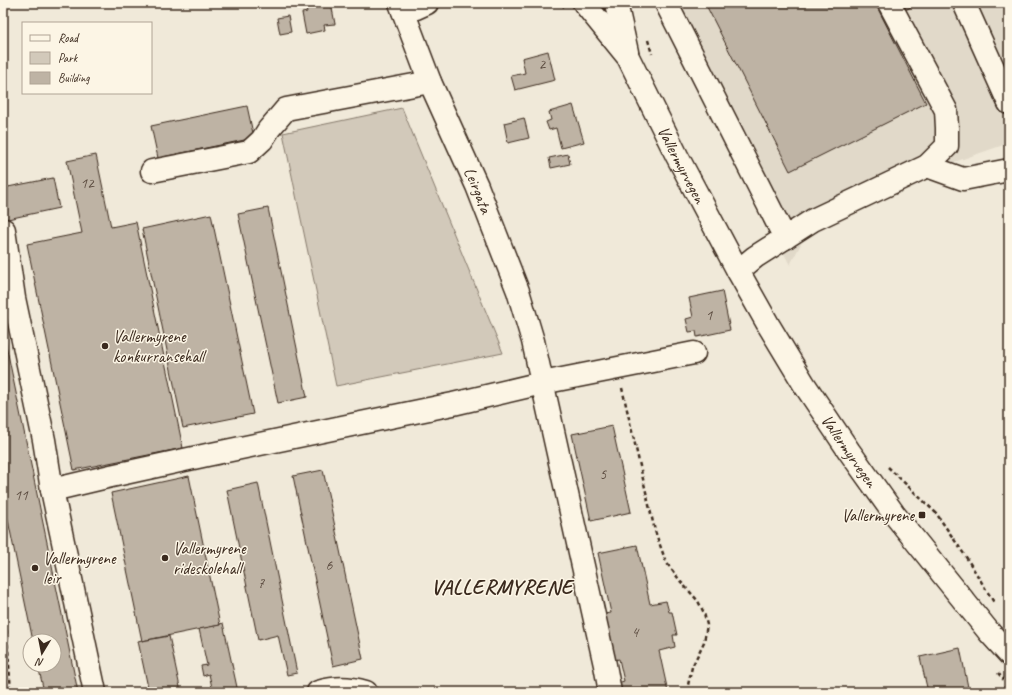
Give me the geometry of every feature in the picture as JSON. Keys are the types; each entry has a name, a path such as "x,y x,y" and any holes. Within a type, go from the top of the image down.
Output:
{"main road":[{"path":"402,7 416,8 427,3"},
{"name":"Vallermyrvegen","path":"584,3 628,57 677,156 738,271 804,384 894,514 974,614 1009,654"},
{"name":"Vallermyrvegen","path":"616,3 628,57"},
{"path":"666,3 785,238"},
{"path":"738,271 755,257 813,220 927,166 947,146 946,110 889,3"},
{"path":"964,3 1009,103"},
{"name":"Leirgata","path":"402,7 430,82 477,186 518,291 533,341 610,692"},
{"path":"152,171 249,152 262,140 286,109 430,82"},
{"path":"927,166 963,179 1009,170"},
{"path":"4,230 14,298 94,692"},
{"path":"52,490 200,456 453,404 542,383 694,353"},
{"path":"318,692 330,688 358,689 366,692"}],"path":[{"path":"647,37 653,57"},
{"path":"617,368 655,531 666,562 680,582 698,602 704,613 707,625 704,642 692,667 688,685 689,692"},
{"path":"886,465 936,513 999,609"},
{"path":"3,581 11,692"}],"shaded area":[{"path":"653,3 1009,3 1009,143 819,209 790,265"}],"green space":[{"path":"402,108 503,353 336,386 283,133"}],"building":[{"path":"305,3 331,3 335,24 324,25 325,30 306,34 302,13 307,12"},
{"path":"705,3 875,3 926,103 790,171"},
{"path":"896,3 919,3 901,12"},
{"path":"288,16 291,32 280,34 277,18"},
{"path":"548,51 555,80 515,90 511,76 525,73 522,58"},
{"path":"573,105 584,142 561,148 556,128 549,130 546,122 551,120 549,112"},
{"path":"247,106 254,138 158,158 151,126"},
{"path":"524,118 529,138 508,143 504,123"},
{"path":"568,154 570,164 551,168 549,158"},
{"name":"Vallermyrene konkurransehall","path":"96,155 111,227 136,222 183,448 74,470 27,244 82,233 67,161"},
{"path":"53,178 59,208 3,220 3,188"},
{"path":"268,208 307,397 278,403 238,214"},
{"path":"211,214 253,414 183,428 142,229"},
{"path":"722,291 730,330 697,337 696,331 689,332 686,319 693,317 689,298"},
{"name":"Vallermyrene leir","path":"3,330 78,692 44,692 40,673 62,673 62,633 31,633 3,496"},
{"path":"612,426 631,512 591,521 572,434"},
{"path":"323,470 363,659 333,666 293,476"},
{"name":"Vallermyrene rideskolehall","path":"189,476 220,625 142,641 111,493"},
{"path":"258,483 297,673 287,675 278,635 258,640 227,490"},
{"path":"637,545 650,604 666,601 669,612 672,612 677,635 673,635 675,647 659,651 668,692 620,692 618,683 624,681 619,659 614,660 604,614 611,613 598,553"},
{"path":"223,623 238,692 213,692 209,674 203,676 201,666 207,665 199,629 220,625"},
{"path":"169,636 181,692 149,692 138,641"},
{"path":"960,648 969,692 928,692 920,657"}],"place":[{"name":"Vallermyrene konkurransehall","path":"105,346"},
{"name":"Vallermyrene","path":"922,515"},
{"name":"Vallermyrene rideskolehall","path":"165,558"},
{"name":"Vallermyrene leir","path":"35,568"}],"district":[{"name":"VALLERMYRENE","path":"502,587"}]}
